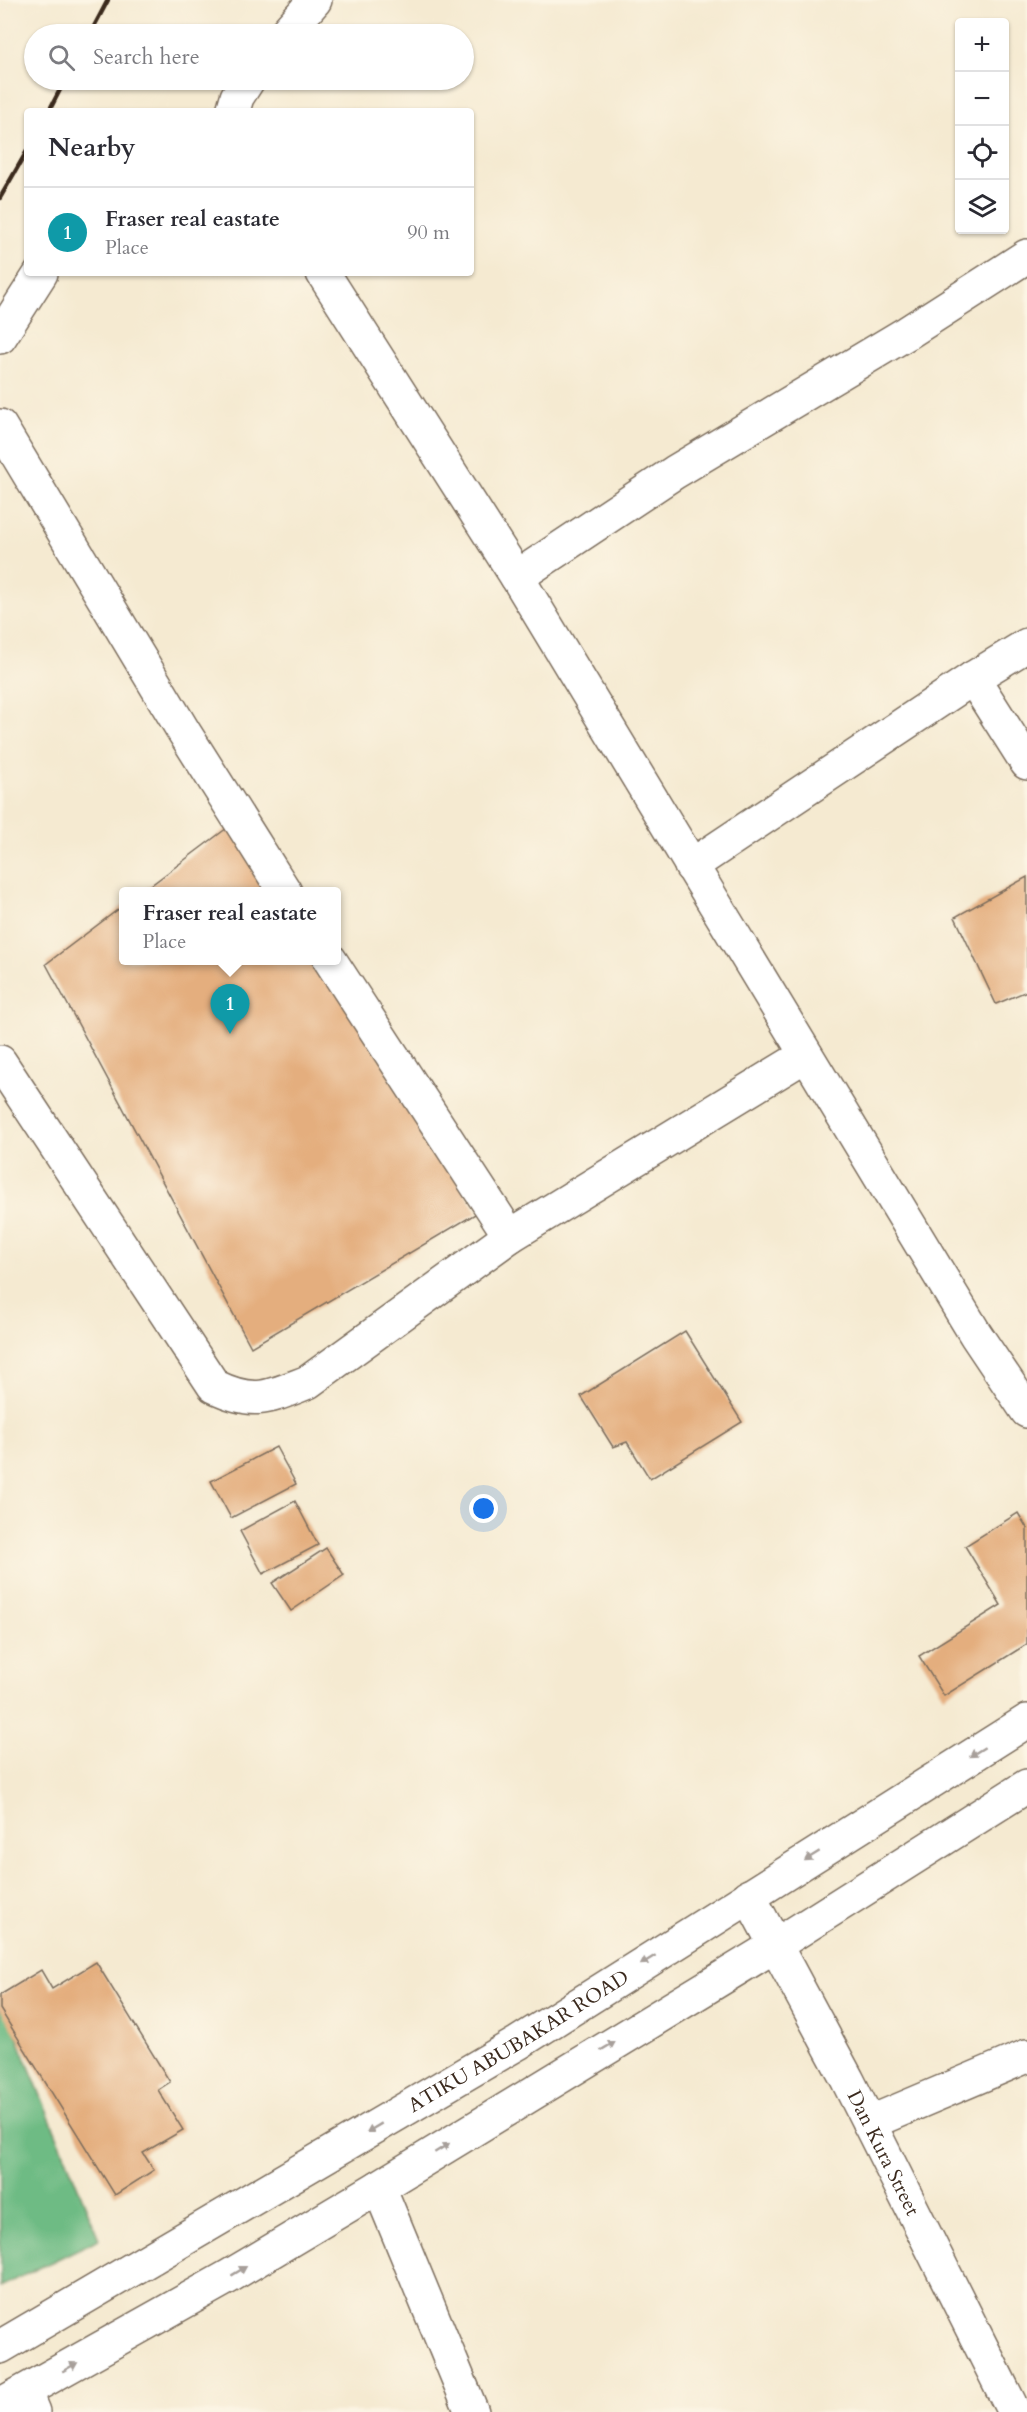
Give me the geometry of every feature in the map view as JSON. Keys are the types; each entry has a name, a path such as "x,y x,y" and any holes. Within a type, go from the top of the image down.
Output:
{"street":[{"path":"294,24 315,0"},
{"path":"234,108 242,90"},
{"path":"517,577 675,472 907,333 1027,256"},
{"path":"0,337 38,276"},
{"path":"324,276 517,577 976,1335 1027,1411"},
{"path":"0,426 178,722 282,887"},
{"path":"691,866 973,678 1027,645"},
{"path":"973,678 1027,763"},
{"path":"333,965 510,1236"},
{"path":"0,1062 214,1386 235,1396 259,1398 272,1396 308,1382 510,1236 806,1055"},
{"name":"ATIKU ABUBAKAR ROAD","path":"0,2347 518,2043 1027,1721"},
{"path":"19,2403 776,1945 1027,1786"},
{"name":"Dan Kura Street","path":"749,1896 869,2122 1014,2412"},
{"path":"869,2122 1027,2056"},
{"path":"379,2187 472,2412"}],"green space":[{"path":"0,1995 99,2239 0,2287"}],"building":[{"path":"239,819 283,887 149,887"},
{"path":"1027,877 1027,991 996,1004 955,917"},
{"path":"119,909 119,965 333,965 477,1213 251,1347 46,964"},
{"path":"685,1331 742,1422 650,1479 627,1442 613,1447 581,1396"},
{"path":"276,1447 296,1484 231,1518 211,1481"},
{"path":"295,1501 318,1545 263,1574 240,1531"},
{"path":"1018,1513 1027,1528 1027,1644 944,1696 919,1656 1001,1605 965,1546"},
{"path":"326,1548 344,1575 291,1611 272,1583"},
{"path":"96,1962 170,2082 158,2090 183,2130 143,2153 154,2170 115,2195 0,2009 0,1995 41,1970 52,1989"}],"railway":[{"path":"95,24 108,0"},
{"path":"51,108 60,90"},
{"path":"0,198 24,156"}],"place":[{"name":"Fraser real eastate","path":"230,1034"}]}
